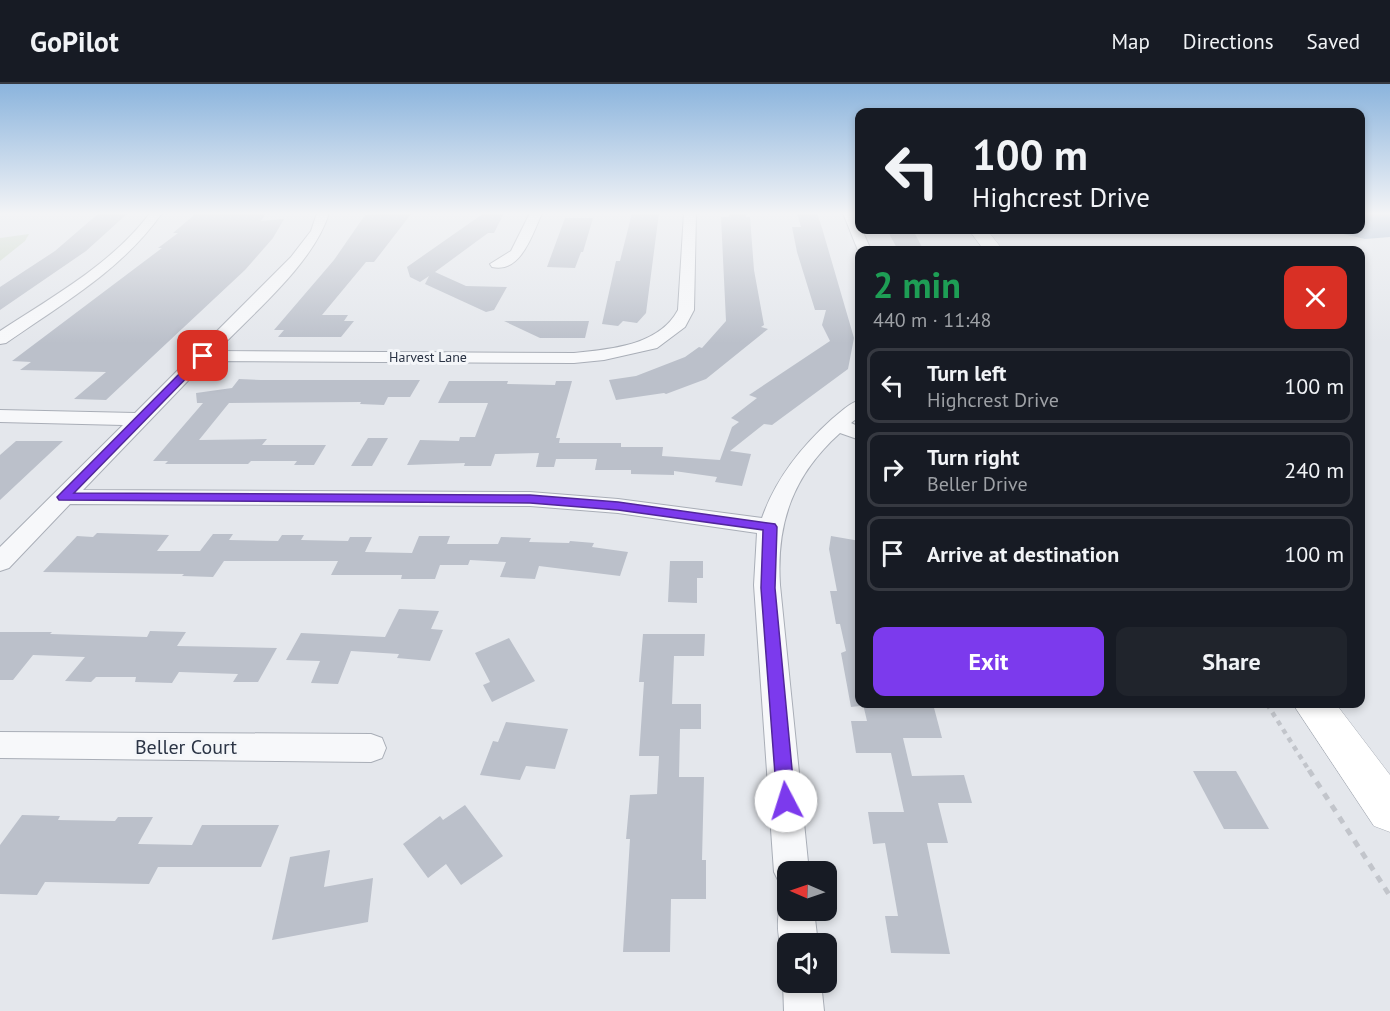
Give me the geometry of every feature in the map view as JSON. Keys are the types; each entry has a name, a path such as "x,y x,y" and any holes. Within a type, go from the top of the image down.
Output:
{"main road":[{"path":"1316,708 1390,811"}],"street":[{"path":"0,339 115,256"},
{"path":"0,562 299,256"},
{"path":"497,264 512,256"},
{"name":"Harvest Lane","path":"203,356 573,358 619,353 651,344 679,324 686,310 688,256"},
{"path":"0,416 141,419"},
{"path":"791,861 768,588 770,527 795,471 823,436 848,429 855,416"},
{"path":"63,497 530,499 618,506 770,527"},
{"name":"Beller Court","path":"0,745 371,748"},
{"path":"803,993 804,1011"}],"path":[{"path":"1270,708 1390,896"}],"building":[{"path":"47,256 78,256 0,310 0,287"},
{"path":"151,256 257,256 106,400 74,399 106,372 20,370 31,362 12,361"},
{"path":"337,256 378,256 374,262 366,262 322,315 348,315 344,321 354,321 341,337 278,337 284,330 274,330"},
{"path":"422,256 456,256 435,272 466,286 507,287 494,310 486,312 425,284 429,276 420,282 410,277 407,267"},
{"path":"551,256 579,256 575,268 547,267"},
{"path":"621,256 653,256 646,313 637,323 623,321 618,326 602,324 616,261 620,261"},
{"path":"723,256 753,256 764,325 761,327 768,329 706,379 666,394 616,400 609,380 636,376 685,357 699,347 702,348 726,321"},
{"path":"798,256 830,256 854,338 848,369 772,425 764,424 730,451 751,454 742,486 715,482 717,477 674,471 674,475 631,474 631,470 595,470 597,459 556,459 554,467 536,467 539,453 495,454 491,466 464,466 465,463 407,465 420,440 459,441 460,437 475,437 488,403 438,403 449,381 508,381 507,384 555,385 556,381 572,381 556,438 560,438 559,443 621,443 621,447 663,447 662,456 720,460 732,427 739,422 731,418 757,398 749,395 830,341 822,325 826,310 815,310"},
{"path":"504,321 589,321 585,338 540,338"},
{"path":"239,379 420,380 410,397 388,397 384,405 360,404 361,402 229,403 199,440 267,439 262,445 326,445 314,465 294,465 297,461 251,461 248,464 165,464 168,461 153,461 203,403 197,403 196,393 232,388"},
{"path":"368,438 388,438 372,466 351,466"},
{"path":"16,441 63,441 0,500 0,455"},
{"path":"97,533 169,535 157,551 200,551 213,534 233,534 229,540 278,541 282,535 304,535 301,540 348,541 350,537 372,537 365,552 412,553 419,536 450,536 447,544 498,544 501,537 531,538 529,542 594,543 592,547 628,552 620,576 539,566 535,579 500,577 506,562 470,560 468,565 440,565 435,579 401,579 402,575 331,575 338,561 224,561 213,577 182,576 184,574 43,572 77,536 93,537"},
{"path":"831,536 855,540 855,707 851,707 841,653 846,651 840,624 836,624 830,591 837,591 829,549"},
{"path":"670,561 703,561 703,578 697,578 697,603 668,602"},
{"path":"399,609 439,611 431,629 443,630 430,661 397,658 399,654 351,651 338,684 311,683 320,661 286,660 301,633 385,637"},
{"path":"150,631 186,632 177,646 277,648 258,682 233,682 238,674 179,672 172,683 135,682 136,677 96,677 91,682 65,681 85,657 33,655 13,680 0,680 0,632 147,637"},
{"path":"643,634 705,634 704,656 674,656 672,704 701,704 701,729 680,729 679,777 704,777 702,860 706,860 706,899 671,899 670,952 623,952 630,839 626,839 630,795 657,794 659,756 639,756 644,682 639,682"},
{"path":"509,638 535,681 492,702 483,685 490,682 475,653"},
{"path":"864,708 934,708 942,738 903,738 912,776 964,775 972,803 938,803 948,843 927,843 950,954 891,953 885,916 898,916 885,843 873,844 868,812 904,812 891,753 856,753 851,721 867,721"},
{"path":"506,722 568,729 555,769 526,766 520,780 480,775 493,741 498,742"},
{"path":"1193,771 1236,771 1269,829 1224,829"},
{"path":"465,805 503,856 461,885 446,864 428,878 403,844 440,816 443,820"},
{"path":"22,815 60,816 58,820 115,821 118,817 153,817 138,844 192,845 202,825 279,825 261,867 158,867 149,884 45,882 37,895 0,894 0,845"},
{"path":"330,850 324,887 373,878 368,922 272,940 290,857"}],"route":[{"path":"203,356 63,497 530,499 618,506 770,527 768,588 786,801"}]}
